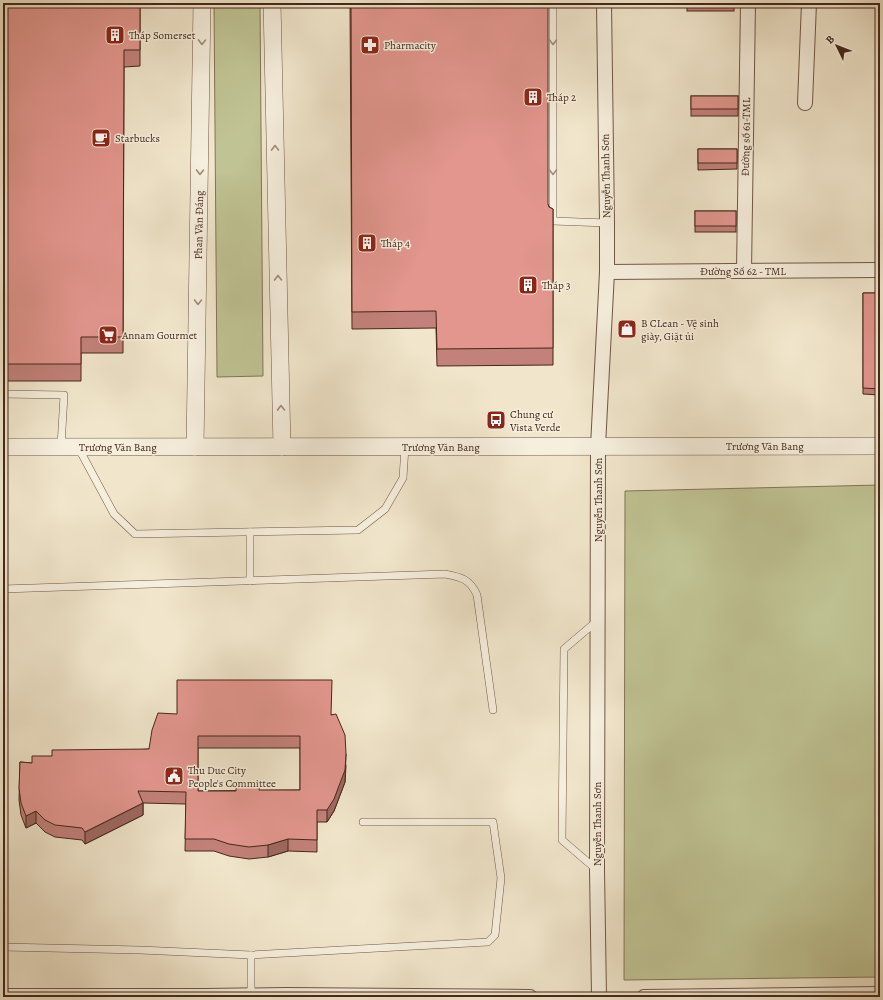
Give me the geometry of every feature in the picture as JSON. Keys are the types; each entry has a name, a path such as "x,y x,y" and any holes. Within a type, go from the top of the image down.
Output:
{"street":[{"name":"Phan Văn Đáng","path":"195,447 202,3"},
{"path":"272,3 282,447"},
{"name":"Nguyễn Thanh Sơn","path":"599,997 597,870 598,446 607,272 604,3"},
{"name":"Đường số 61-TML","path":"744,271 748,3"},
{"path":"805,103 809,3"},
{"name":"Đường Số 62 - TML","path":"607,272 880,270"},
{"name":"Trương Văn Bang","path":"3,447 880,446"},
{"path":"644,997 880,994"},
{"path":"3,996 205,997 252,995 530,997"}],"lane":[{"path":"553,3 553,221 607,223"},
{"path":"3,394 64,396 69,447 114,514 135,534 358,530 384,509 403,478 405,447"},
{"path":"250,532 250,581"},
{"path":"3,589 445,574 464,578 474,588 478,595 493,710"},
{"path":"597,870 562,840 564,649 598,621"},
{"path":"3,947 140,950 251,955 488,942 494,935 501,878 493,822 363,822"},
{"path":"251,955 252,995"}],"green space":[{"path":"214,3 260,3 263,376 217,377"},
{"path":"880,485 880,977 624,980 625,491"}],"building":[{"path":"3,3 140,3 140,50 124,50 123,337 81,337 81,364 3,364"},
{"path":"351,3 548,3 548,204 549,207 553,209 553,348 437,349 436,311 352,312"},
{"path":"687,3 734,3 734,5 687,5"},
{"path":"691,96 738,96 738,109 691,109"},
{"path":"698,149 737,149 737,163 698,163"},
{"path":"695,211 736,211 736,226 695,226"},
{"path":"863,293 880,293 880,389 863,388"},
{"path":"177,680 332,680 331,715 336,714 345,735 345,770 334,799 327,810 317,810 317,840 288,839 268,845 249,847 229,844 214,839 185,839 186,792 138,791 143,803 85,832 82,828 55,825 45,820 36,811 26,816 21,803 19,788 20,762 32,763 32,756 52,756 52,750 149,749 152,730 158,713 177,714","holes":["198,736 300,736 300,790 259,790 260,782 236,782 236,791 198,791"]}],"place":[{"name":"Tháp Somerset","path":"115,35"},
{"name":"Pharmacity","path":"370,45"},
{"name":"Tháp 2","path":"533,97"},
{"name":"Starbucks","path":"101,138"},
{"name":"Tháp 4","path":"367,243"},
{"name":"Tháp 3","path":"528,285"},
{"name":"B CLean - Vệ sinh giày, Giặt ủi","path":"627,329"},
{"name":"Annam Gourmet","path":"108,335"},
{"name":"Chung cư Vista Verde","path":"496,420"},
{"name":"Thu Duc City People's Committee","path":"174,776"}]}
